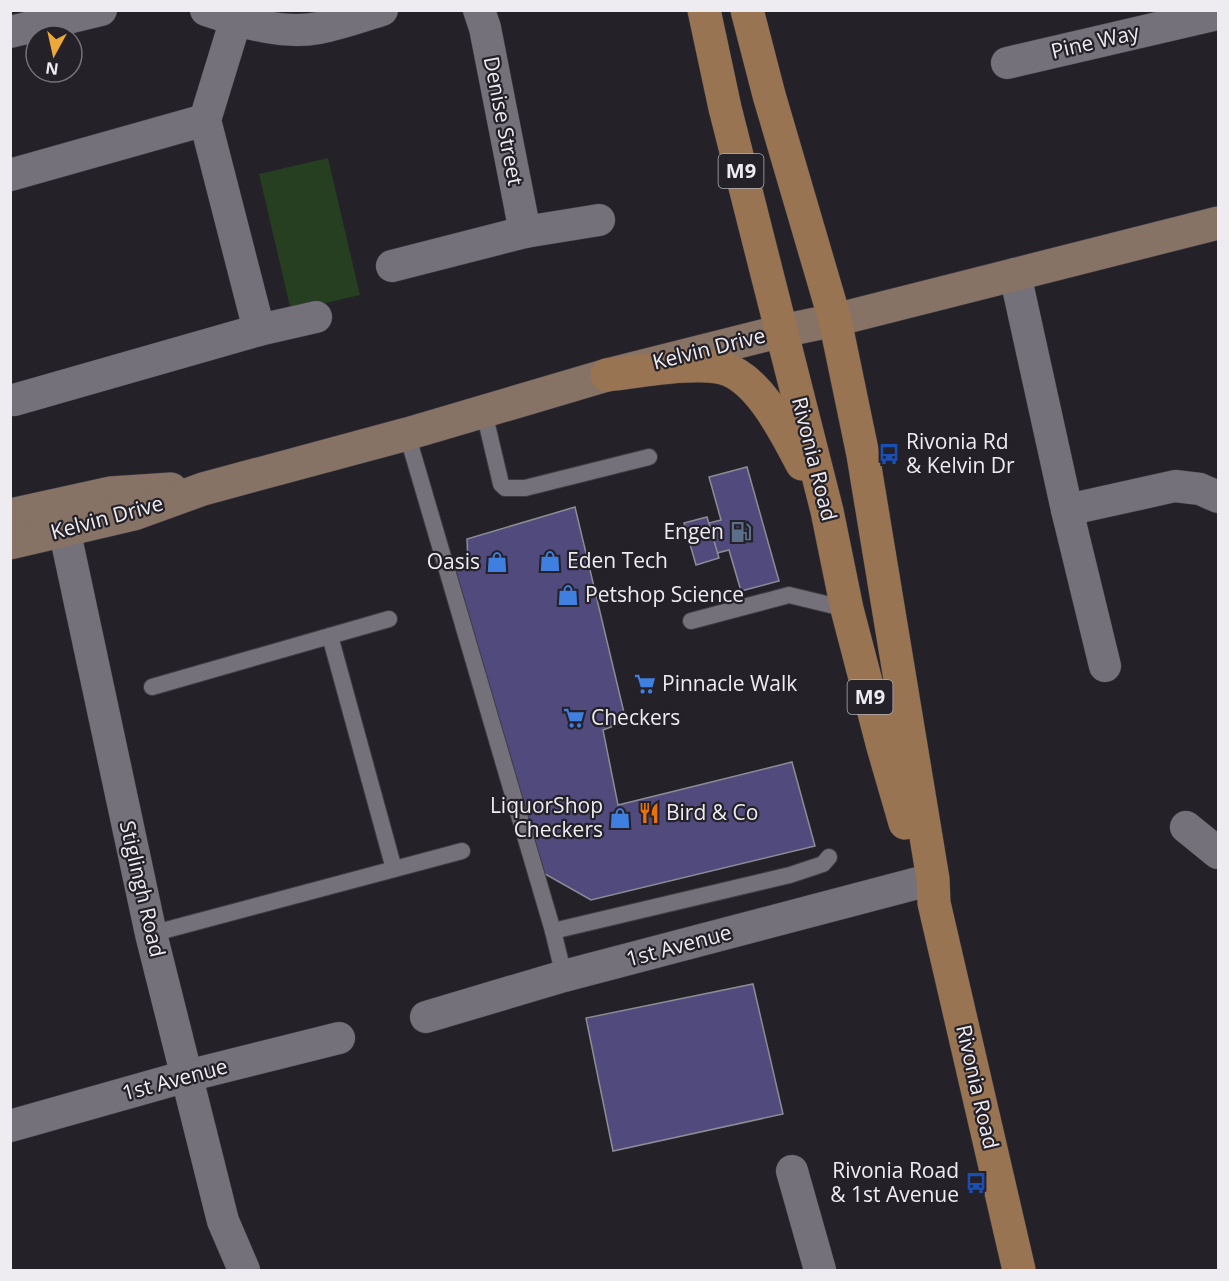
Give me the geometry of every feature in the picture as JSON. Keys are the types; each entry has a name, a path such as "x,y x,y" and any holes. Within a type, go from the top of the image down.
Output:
{"main road":[{"name":"Rivonia Road","path":"704,10 725,108 783,331 883,747 930,888"},
{"name":"Rivonia Road","path":"747,10 769,95 836,320 863,455 930,888 1019,1270"},
{"name":"Kelvin Drive","path":"10,516 61,517 140,512 203,489 407,434 607,375 836,320 1218,223"},
{"path":"607,375 696,365 722,368 738,375 753,389 781,423 827,511"},
{"name":"Kelvin Drive","path":"10,543 61,517"}],"street":[{"path":"10,32 101,10"},
{"path":"206,10 264,27 307,29 321,28 382,10"},
{"name":"Denise Street","path":"479,10 485,28 525,232"},
{"name":"Pine Way","path":"1007,63 1218,14"},
{"path":"236,19 206,120 259,330"},
{"path":"10,175 206,120"},
{"path":"392,266 525,232 599,220"},
{"path":"1015,274 1067,510 1105,666"},
{"path":"14,400 259,330 316,317"},
{"path":"1067,510 1175,486 1200,489 1218,497"},
{"name":"Stiglingh Road","path":"61,517 151,934 223,1221 244,1270"},
{"path":"1186,827 1218,854"},
{"name":"1st Avenue","path":"426,1017 564,976 930,888"},
{"name":"1st Avenue","path":"10,1126 187,1076 339,1038"},
{"path":"792,1171 820,1270"}],"lane":[{"path":"484,412 501,484 505,488 525,488 649,457"},
{"path":"407,434 564,976"},
{"path":"692,621 789,595 848,609"},
{"path":"152,687 389,619"},
{"path":"330,636 394,869"},
{"path":"151,934 462,851"},
{"path":"553,932 790,875 823,864 829,857"}],"green space":[{"path":"328,158 360,295 291,311 259,174"}],"building":[{"path":"747,467 779,581 741,591 729,550 717,553 709,523 721,520 709,477"},
{"path":"575,507 626,721 603,730 618,805 792,762 815,846 591,900 538,870 453,564 468,561 467,539"},
{"path":"707,517 719,558 696,565 684,523"},
{"path":"753,984 783,1114 613,1151 586,1018"}],"place":[{"name":"Rivonia Rd & Kelvin Dr","path":"889,454"},
{"name":"Engen","path":"741,532"},
{"name":"Eden Tech","path":"550,561"},
{"name":"Oasis","path":"497,562"},
{"name":"Petshop Science","path":"568,595"},
{"name":"Pinnacle Walk","path":"645,684"},
{"name":"Checkers","path":"574,718"},
{"name":"Bird & Co","path":"649,813"},
{"name":"LiquorShop Checkers","path":"620,818"},
{"name":"Rivonia Road & 1st Avenue","path":"976,1183"}]}
